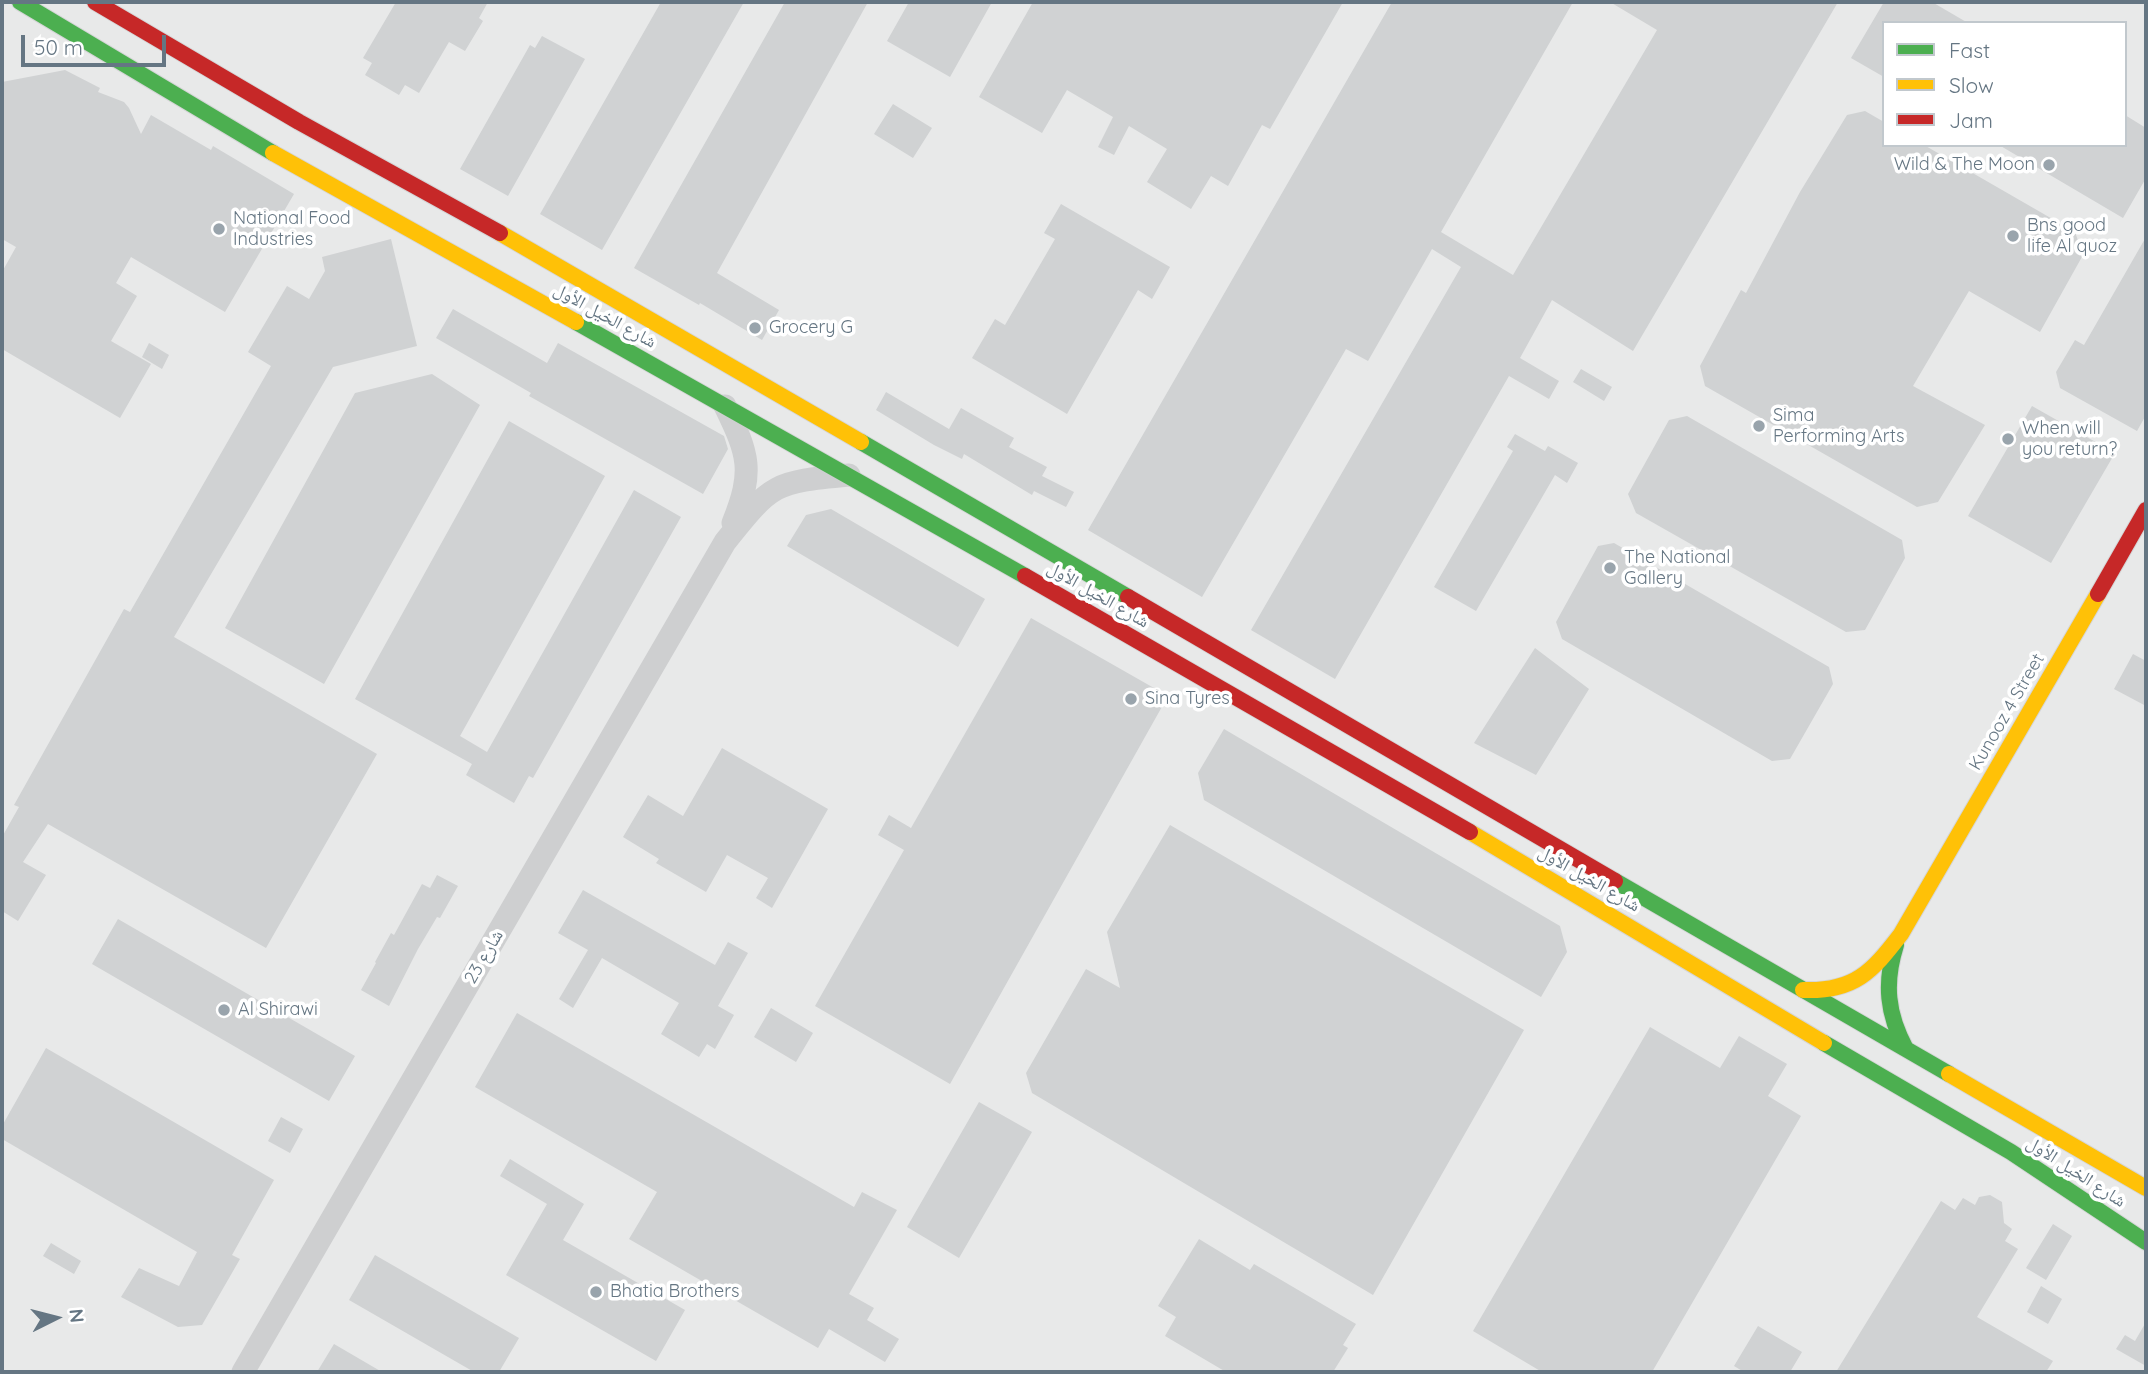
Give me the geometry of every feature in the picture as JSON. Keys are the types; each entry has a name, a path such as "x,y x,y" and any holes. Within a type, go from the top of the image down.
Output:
{"main road":[{"name":"شارع الخيل الأول","path":"95,2 299,122 596,287 2146,1188"},
{"name":"شارع الخيل الأول","path":"24,4 222,124 849,475 1553,880 1909,1095 2011,1152 2146,1242"},
{"path":"2,8 24,4"},
{"name":"Kunooz 4 Street","path":"1804,990 1830,991 1855,983 1873,970 1901,934 2146,510"},
{"name":"Kunooz 4 Street","path":"1901,934 1889,966 1886,984 1891,1018 1906,1049"}],"street":[{"name":"شارع 23","path":"725,405 742,440 747,464 745,489 725,542"},
{"name":"شارع 23","path":"243,1372 725,542 754,506 774,489 797,480 849,475"}],"shaded area":[{"path":"2,2 2146,2 2146,1372 2,1372"}],"building":[{"path":"396,2 488,2 479,18 483,21 465,51 449,42 419,93 405,85 399,95 365,75 372,63 363,58"},
{"path":"661,2 744,2 602,250 540,214"},
{"path":"785,2 868,2 717,273 779,310 762,340 634,268"},
{"path":"909,2 992,2 950,77 887,41"},
{"path":"1033,2 1343,2 1270,129 1262,125 1228,186 1211,176 1191,209 1147,182 1167,149 1129,126 1114,155 1098,147 1113,117 1067,90 1042,133 979,97"},
{"path":"1392,2 1573,2 1441,232 1513,275 1657,30 1610,2 1838,2 1633,351 1552,300 1520,358 1559,381 1549,399 1509,376 1335,679 1251,630 1461,267 1432,249 1368,361 1346,349 1202,597 1088,530"},
{"path":"1884,2 1932,2 1965,21 1882,21 1882,76 1851,58"},
{"path":"542,36 585,59 508,196 460,169 530,45 535,48"},
{"path":"65,70 100,88 98,92 124,102 141,134 151,115 211,150 213,146 294,194 225,312 131,257 116,283 137,296 111,341 151,364 120,418 2,349 2,272 16,247 2,239 2,82"},
{"path":"893,104 932,128 913,158 874,134"},
{"path":"1865,111 1882,121 1882,147 1927,147 2075,232 2083,255 2040,332 1969,291 1913,386 1985,425 1938,502 1917,507 1705,386 1700,366 1741,290 1746,293 1800,192 1847,115"},
{"path":"2127,116 2146,128 2146,178 2123,218 2002,147 2127,147"},
{"path":"1061,204 1170,267 1152,299 1138,290 1067,414 972,358 995,319 1005,325 1055,239 1044,233"},
{"path":"2146,237 2146,415 2137,431 2060,388 2056,372 2075,340 2084,345"},
{"path":"391,239 417,346 333,367 174,637 377,754 266,948 48,824 23,862 46,875 18,921 2,911 2,837 19,807 14,805 124,609 130,612 271,366 248,352 287,286 309,299 325,271 322,257"},
{"path":"453,309 547,363 558,343 724,436 728,449 703,494 529,396 531,393 436,338"},
{"path":"149,343 169,355 162,369 142,357"},
{"path":"1581,369 1612,387 1604,401 1573,382"},
{"path":"432,374 480,405 324,684 225,628 355,393"},
{"path":"886,392 949,429 961,408 1014,438 1009,447 1047,467 1042,476 1074,492 1066,507 1034,491 1032,495 964,454 962,459 934,445 876,410"},
{"path":"2032,406 2115,453 2051,563 1968,516"},
{"path":"1687,416 1902,540 1905,558 1865,630 1846,632 1636,513 1628,494 1669,420"},
{"path":"509,421 605,476 460,736 487,752 634,490 681,517 533,778 529,776 514,803 466,775 472,764 355,699"},
{"path":"1515,434 1545,451 1548,446 1578,463 1567,483 1555,475 1476,611 1434,587 1513,451 1507,447"},
{"path":"831,509 985,599 958,647 787,546 806,515"},
{"path":"1614,543 1829,667 1833,684 1790,759 1772,761 1562,639 1556,622 1598,546"},
{"path":"1031,618 1168,696 950,1084 815,1006 904,850 878,835 889,815 911,828"},
{"path":"1535,648 1589,689 1536,775 1474,743"},
{"path":"2133,654 2146,661 2146,706 2114,689"},
{"path":"1224,729 1560,926 1567,952 1541,997 1204,800 1198,773"},
{"path":"722,748 828,809 772,908 756,898 768,878 727,855 706,892 656,863 659,859 623,837 648,795 683,816"},
{"path":"1170,825 1524,1030 1373,1295 1032,1093 1026,1073 1086,969 1120,988 1107,932"},
{"path":"437,875 458,886 418,949 389,1006 361,990 391,933 394,935 422,884 430,888"},
{"path":"583,890 715,965 728,942 748,953 718,1006 734,1015 715,1049 707,1044 699,1057 661,1034 679,1003 602,958 573,1008 559,999 588,950 558,933"},
{"name":"Al Shirawi","path":"118,919 355,1056 329,1101 92,964"},
{"path":"771,1008 813,1033 796,1062 754,1037"},
{"path":"517,1013 854,1207 862,1192 897,1210 849,1294 874,1308 867,1320 899,1339 885,1362 829,1329 818,1348 629,1239 657,1192 475,1087"},
{"path":"1650,1027 1720,1068 1739,1036 1787,1064 1768,1096 1801,1116 1652,1372 1542,1372 1473,1331"},
{"path":"46,1048 274,1180 232,1255 240,1259 202,1325 178,1327 121,1297 139,1268 179,1286 197,1252 2,1139 2,1126"},
{"path":"979,1102 1032,1132 959,1258 907,1227"},
{"path":"281,1117 303,1129 290,1153 268,1141"},
{"name":"Bhatia Brothers","path":"510,1159 584,1204 563,1240 685,1310 656,1361 506,1275 547,1204 500,1176"},
{"path":"1990,1195 2002,1202 2004,1223 2012,1229 2005,1241 2018,1249 1977,1317 2053,1361 2046,1372 1836,1372 1941,1201 1955,1210 1963,1198 1975,1205 1979,1197"},
{"path":"2053,1224 2072,1236 2046,1280 2026,1268"},
{"path":"1199,1239 1250,1270 1254,1264 1356,1324 1343,1345 1348,1348 1333,1372 1226,1372 1165,1336 1176,1317 1158,1306"},
{"path":"51,1243 81,1261 74,1274 43,1256"},
{"path":"375,1255 519,1338 499,1372 474,1372 349,1300"},
{"path":"2041,1286 2062,1299 2048,1324 2027,1312"},
{"path":"2146,1322 2146,1366 2116,1349 2125,1335 2135,1341"},
{"path":"1758,1326 1802,1352 1790,1372 1744,1372 1734,1366"},
{"path":"334,1344 382,1372 317,1372"}],"traffic: fast":[{"path":"20,2 273,153"},
{"path":"576,322 1025,576"},
{"path":"861,442 1128,597"},
{"path":"1615,881 1949,1074"},
{"path":"1896,945 1890,972 1889,998 1891,1011 1906,1049"},
{"path":"1824,1043 2011,1152 2146,1242"}],"traffic: slow":[{"path":"273,153 576,322"},
{"path":"500,233 861,442"},
{"path":"1803,990 1836,987 1860,977 1881,959 1901,934 2098,594"},
{"path":"1470,832 1824,1043"},
{"path":"1949,1074 2146,1188"}],"traffic: jam":[{"path":"95,2 299,122 500,233"},
{"path":"2098,594 2146,510"},
{"path":"1025,576 1470,832"},
{"path":"1128,597 1615,881"}],"place":[{"name":"Wild & The Moon","path":"2049,165"},
{"name":"National Food Industries","path":"219,229"},
{"name":"Bns good life Al quoz","path":"2013,236"},
{"name":"Grocery G","path":"755,328"},
{"name":"Sima Performing Arts","path":"1759,426"},
{"name":"When will you return?","path":"2008,439"},
{"name":"The National Gallery","path":"1610,568"},
{"name":"Sina Tyres","path":"1131,699"},
{"name":"Al Shirawi","path":"224,1010"},
{"name":"Bhatia Brothers","path":"596,1292"}]}
